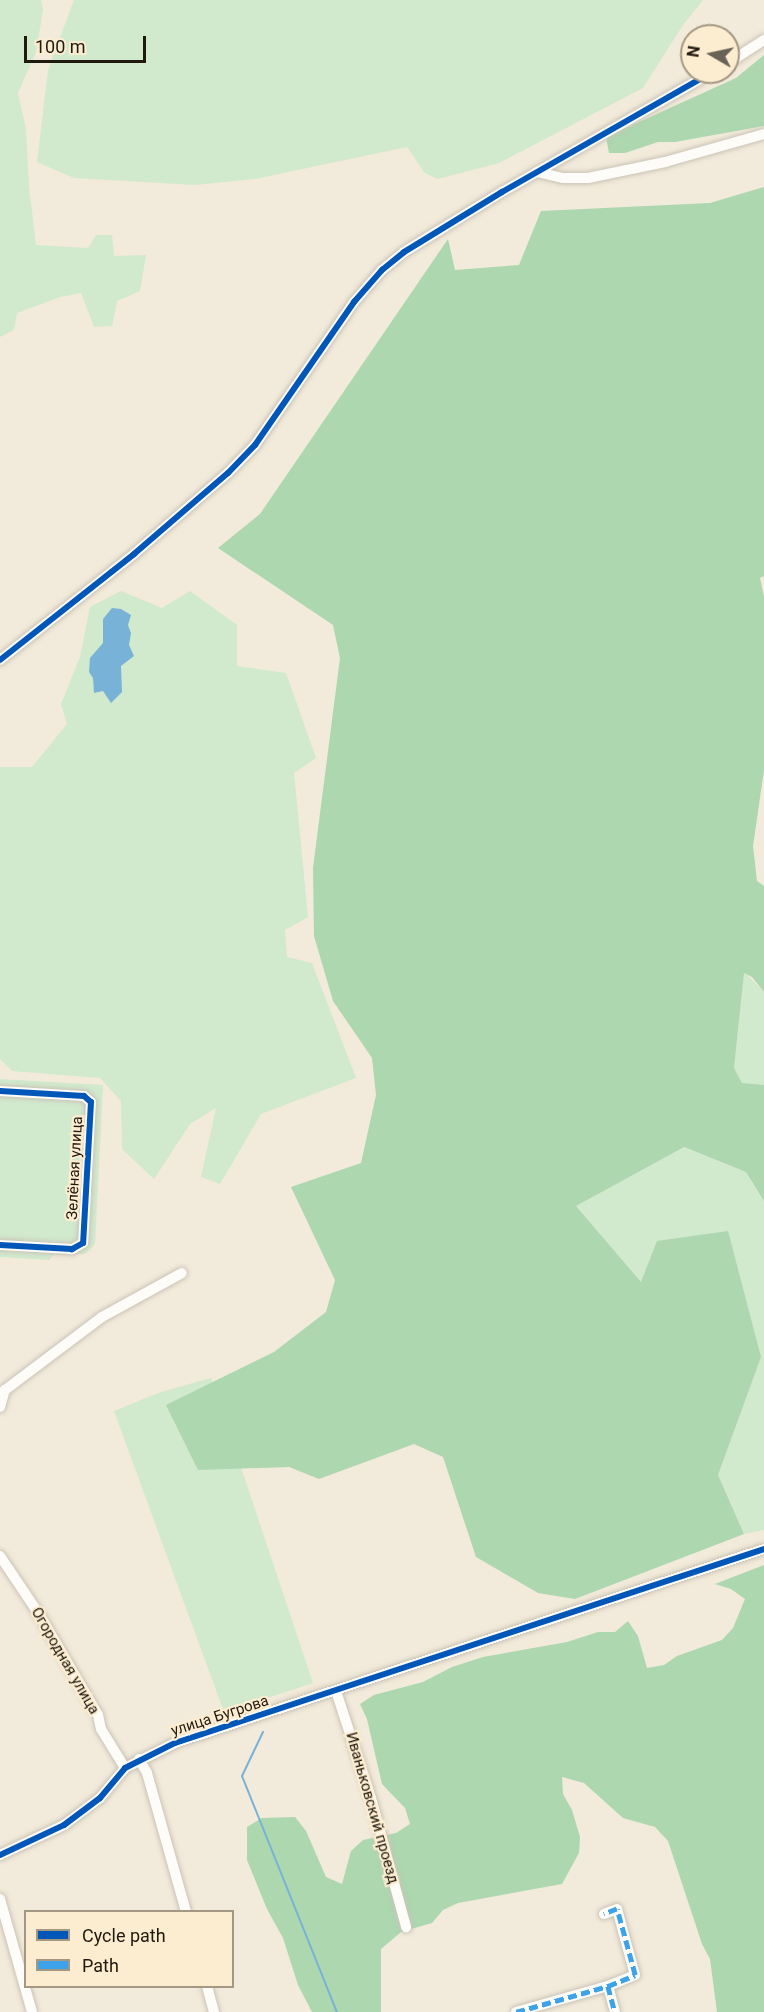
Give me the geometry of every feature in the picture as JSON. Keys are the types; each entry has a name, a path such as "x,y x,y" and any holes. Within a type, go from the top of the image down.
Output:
{"street":[{"path":"740,55 764,40"},
{"path":"0,660 135,554 228,473 255,445 354,303 382,270 424,239 691,84"},
{"path":"537,172 563,178 588,178 664,162 764,134"},
{"name":"Зелёная улица","path":"0,1091 84,1095 91,1102 83,1243 72,1249 0,1245"},
{"path":"0,1407 2,1387 102,1317 182,1273"},
{"name":"улица Бугрова","path":"0,1855 64,1824 100,1798 125,1768 175,1743 764,1549"},
{"name":"Огородная улица","path":"0,1556 39,1614 98,1715 101,1730 125,1768"},
{"name":"Иваньковский проезд","path":"336,1691 371,1798 406,1927"},
{"path":"139,1759 147,1773 186,1910"},
{"path":"0,1899 24,1984"},
{"path":"516,2012 608,1986 635,1975 617,1909 604,1914"},
{"path":"608,1986 615,2012"},
{"path":"25,1988 32,2012"},
{"path":"208,1988 214,2012"}],"green space":[{"path":"0,0 41,0 43,10 36,52 18,93 26,129 29,187 36,245 88,248 96,235 112,235 114,256 146,255 140,291 117,301 112,326 94,327 81,293 60,297 17,313 14,330 0,337"},
{"path":"74,0 703,0 684,24 680,24 680,30 643,88 499,163 438,179 425,173 407,147 255,179 195,185 74,178 37,162 48,70"},
{"path":"764,55 764,126 675,142 658,142 625,153 609,153 606,137 723,84 740,84 740,75"},
{"path":"764,187 764,576 760,578 764,597 764,770 753,846 757,881 764,886 764,992 752,977 744,973 734,1068 742,1083 764,1085 764,1201 746,1172 684,1147 576,1206 641,1282 657,1241 728,1231 761,1357 718,1475 744,1534 575,1599 538,1593 476,1557 443,1457 414,1444 319,1479 289,1467 198,1470 166,1405 274,1352 326,1312 335,1280 291,1187 361,1163 376,1095 372,1058 333,1001 314,936 313,868 340,658 333,625 218,548 260,514 448,239 455,270 519,265 541,211 710,203"},
{"path":"121,591 162,608 190,591 237,625 237,666 286,673 316,758 294,773 308,917 285,930 287,957 312,963 356,1078 261,1114 220,1184 201,1177 216,1108 190,1124 154,1179 122,1149 121,1101 100,1078 12,1071 0,1059 0,767 32,767 67,724 61,704 80,657 90,607"},
{"path":"744,972 764,992 764,1085 758,1086 742,1083 734,1068"},
{"path":"0,1079 103,1085 95,1244 85,1254 54,1254 49,1260 0,1257"},
{"path":"683,1147 746,1172 764,1201 764,1530 744,1534 718,1475 761,1357 641,1282 576,1206"},
{"path":"211,1378 313,1683 224,1712 114,1411 161,1392"},
{"path":"764,1565 764,2012 717,2012 710,1959 702,1944 668,1841 655,1827 623,1818 584,1783 562,1777 563,1794 572,1810 580,1837 579,1853 562,1884 458,1903 443,1910 432,1923 401,1932 381,1949 381,2012 312,2012 298,1985 283,1938 267,1909 247,1860 247,1827 262,1818 295,1817 306,1831 326,1877 342,1884 351,1851 363,1840 396,1833 410,1824 405,1808 382,1784 367,1719 360,1704 374,1695 423,1682 452,1667 483,1657 567,1642 598,1632 615,1632 628,1621 638,1636 647,1668 664,1665 677,1656 722,1640 733,1628 745,1599 731,1589 715,1584"}],"water":[{"path":"112,608 121,609 131,615 128,625 131,633 129,645 134,656 121,666 122,692 111,703 103,691 94,693 93,678 89,672 90,658 103,643 103,619"}],"waterway":[{"path":"263,1732 242,1776 337,2012"}],"marked path":[{"path":"516,2012 608,1986 635,1975 617,1909 604,1914"},
{"path":"608,1986 615,2012"}],"cycle path":[{"path":"0,660 134,554 228,473 255,445 354,302 382,270 404,252 502,192 691,84"},
{"path":"0,1091 84,1096 91,1102 83,1243 72,1249 0,1245"},
{"path":"0,1855 64,1825 100,1798 125,1768 175,1743 764,1549"}]}
